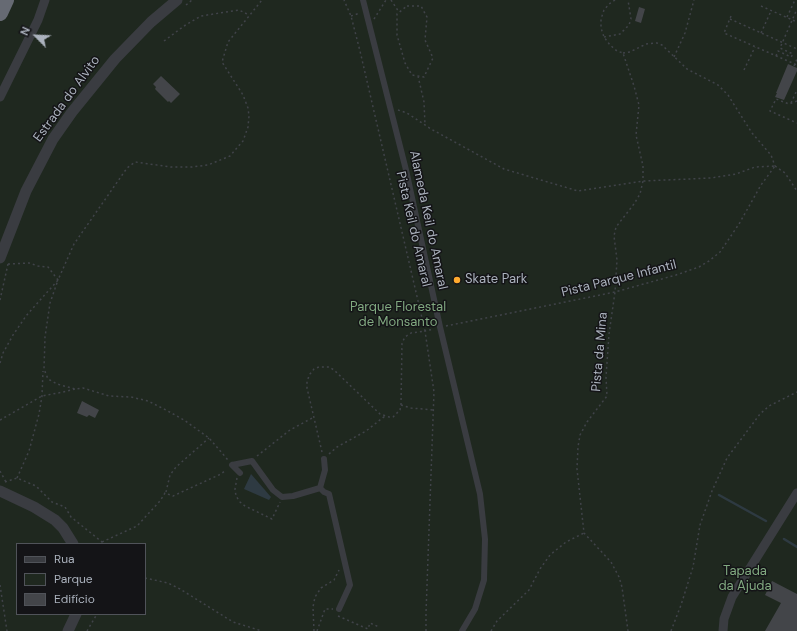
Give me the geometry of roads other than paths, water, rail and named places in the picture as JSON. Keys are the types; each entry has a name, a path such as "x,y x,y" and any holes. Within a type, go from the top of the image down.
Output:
{"highway":[{"path":"0,14 6,0"}],"street":[{"path":"0,96 38,20 45,0"},
{"name":"Alameda Keil do Amaral","path":"363,0 391,107 440,327 480,494 485,539 484,580 475,609 462,631"},
{"name":"Estrada do Alvito","path":"0,258 26,191 53,139 114,59 151,22 182,2"},
{"path":"320,488 325,470 324,459"},
{"path":"240,473 232,465 252,461 273,490 282,497 293,496 320,488"},
{"path":"2,486 55,520 63,528 72,543"},
{"path":"320,488 329,494 350,585 339,609"},
{"path":"723,631 724,619 732,597 797,493"},
{"path":"68,631 76,615"}],"waterway":[{"path":"719,495 766,521"},
{"path":"784,539 797,547"}],"place":[{"name":"Skate Park","path":"457,280"}],"park label":[{"name":"Parque Florestal de Monsanto","path":"398,316"},
{"name":"Tapada da Ajuda","path":"745,580"}]}
